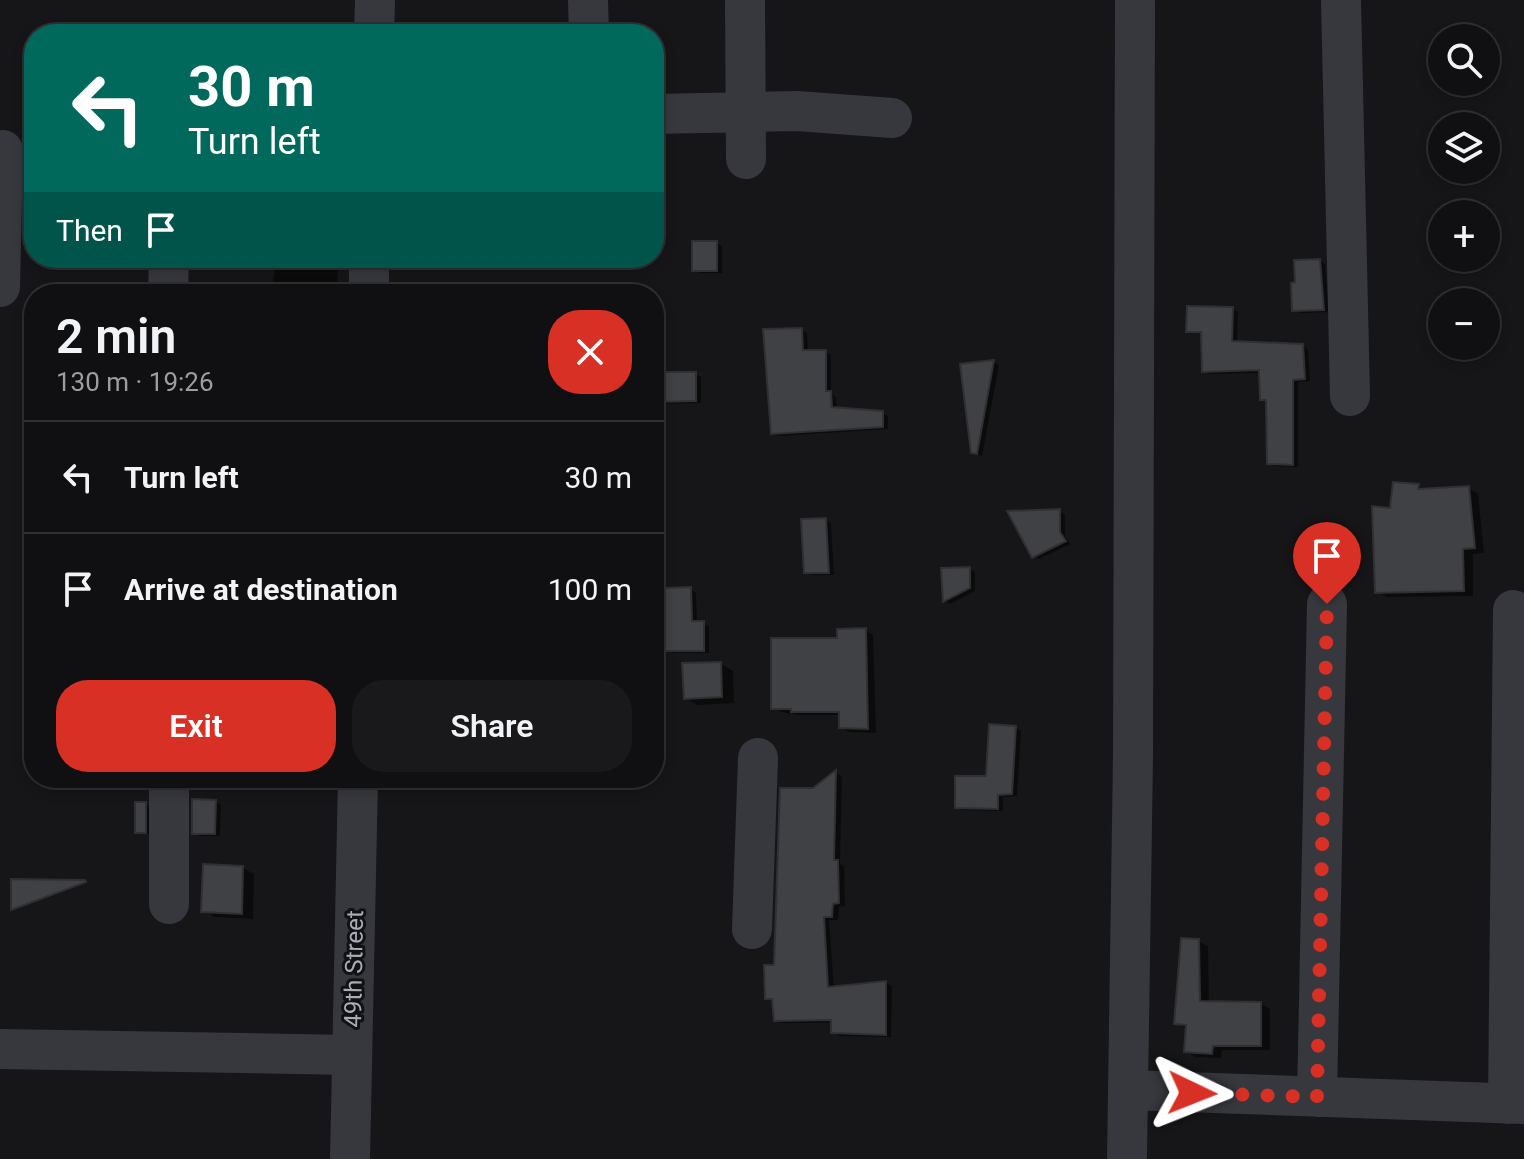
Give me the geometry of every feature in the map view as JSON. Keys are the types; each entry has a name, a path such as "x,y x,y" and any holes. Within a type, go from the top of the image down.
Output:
{"street":[{"path":"374,24 375,0"},
{"path":"588,0 589,24"},
{"path":"745,0 746,159"},
{"path":"1127,1159 1133,771 1135,0"},
{"path":"1341,0 1350,396"},
{"path":"664,114 797,111 892,118"},
{"path":"0,287 12,150"},
{"path":"1317,1097 1327,604"},
{"path":"1129,1090 1516,1104 1513,610"},
{"path":"752,929 758,758"},
{"path":"169,788 169,904"},
{"name":"49th Street","path":"350,1159 358,788"},
{"path":"0,1049 352,1055"}],"building":[{"path":"692,241 717,241 717,271 692,271"},
{"path":"1320,259 1324,310 1292,311 1294,260"},
{"path":"1187,306 1233,307 1232,341 1303,344 1305,379 1293,380 1293,465 1267,464 1266,400 1260,400 1259,370 1202,372 1201,332 1186,332"},
{"path":"802,328 803,350 826,350 826,391 831,391 832,407 883,411 883,427 771,434 763,329"},
{"path":"994,360 977,454 971,453 960,364"},
{"path":"664,372 696,372 696,401 664,402"},
{"path":"1393,482 1419,484 1418,489 1469,486 1475,548 1463,549 1464,591 1375,593 1372,506 1390,508"},
{"path":"1060,509 1060,532 1066,541 1032,558 1007,511"},
{"path":"826,518 829,573 804,573 801,519"},
{"path":"970,567 970,588 943,602 941,568"},
{"path":"691,587 692,621 704,621 704,651 665,651 665,588"},
{"path":"866,628 868,729 839,728 839,712 771,709 771,638 837,638 837,629"},
{"path":"721,662 722,697 684,699 682,663"},
{"path":"989,724 1016,726 1012,794 998,795 998,809 955,808 955,776 986,776"},
{"path":"836,770 834,860 838,860 839,903 833,904 832,917 824,917 828,987 886,981 886,1035 831,1033 831,1020 774,1021 772,999 765,999 764,965 774,965 780,788 813,788"},
{"path":"192,799 216,800 215,834 192,834"},
{"path":"135,802 146,802 146,833 135,833"},
{"path":"203,864 243,866 242,914 201,912"},
{"path":"11,879 85,880 86,882 11,910"},
{"path":"1181,938 1199,939 1200,1001 1261,1002 1261,1046 1213,1046 1212,1054 1184,1052 1186,1025 1174,1024"}],"route":[{"path":"1192,1093 1317,1097 1327,604"}]}
